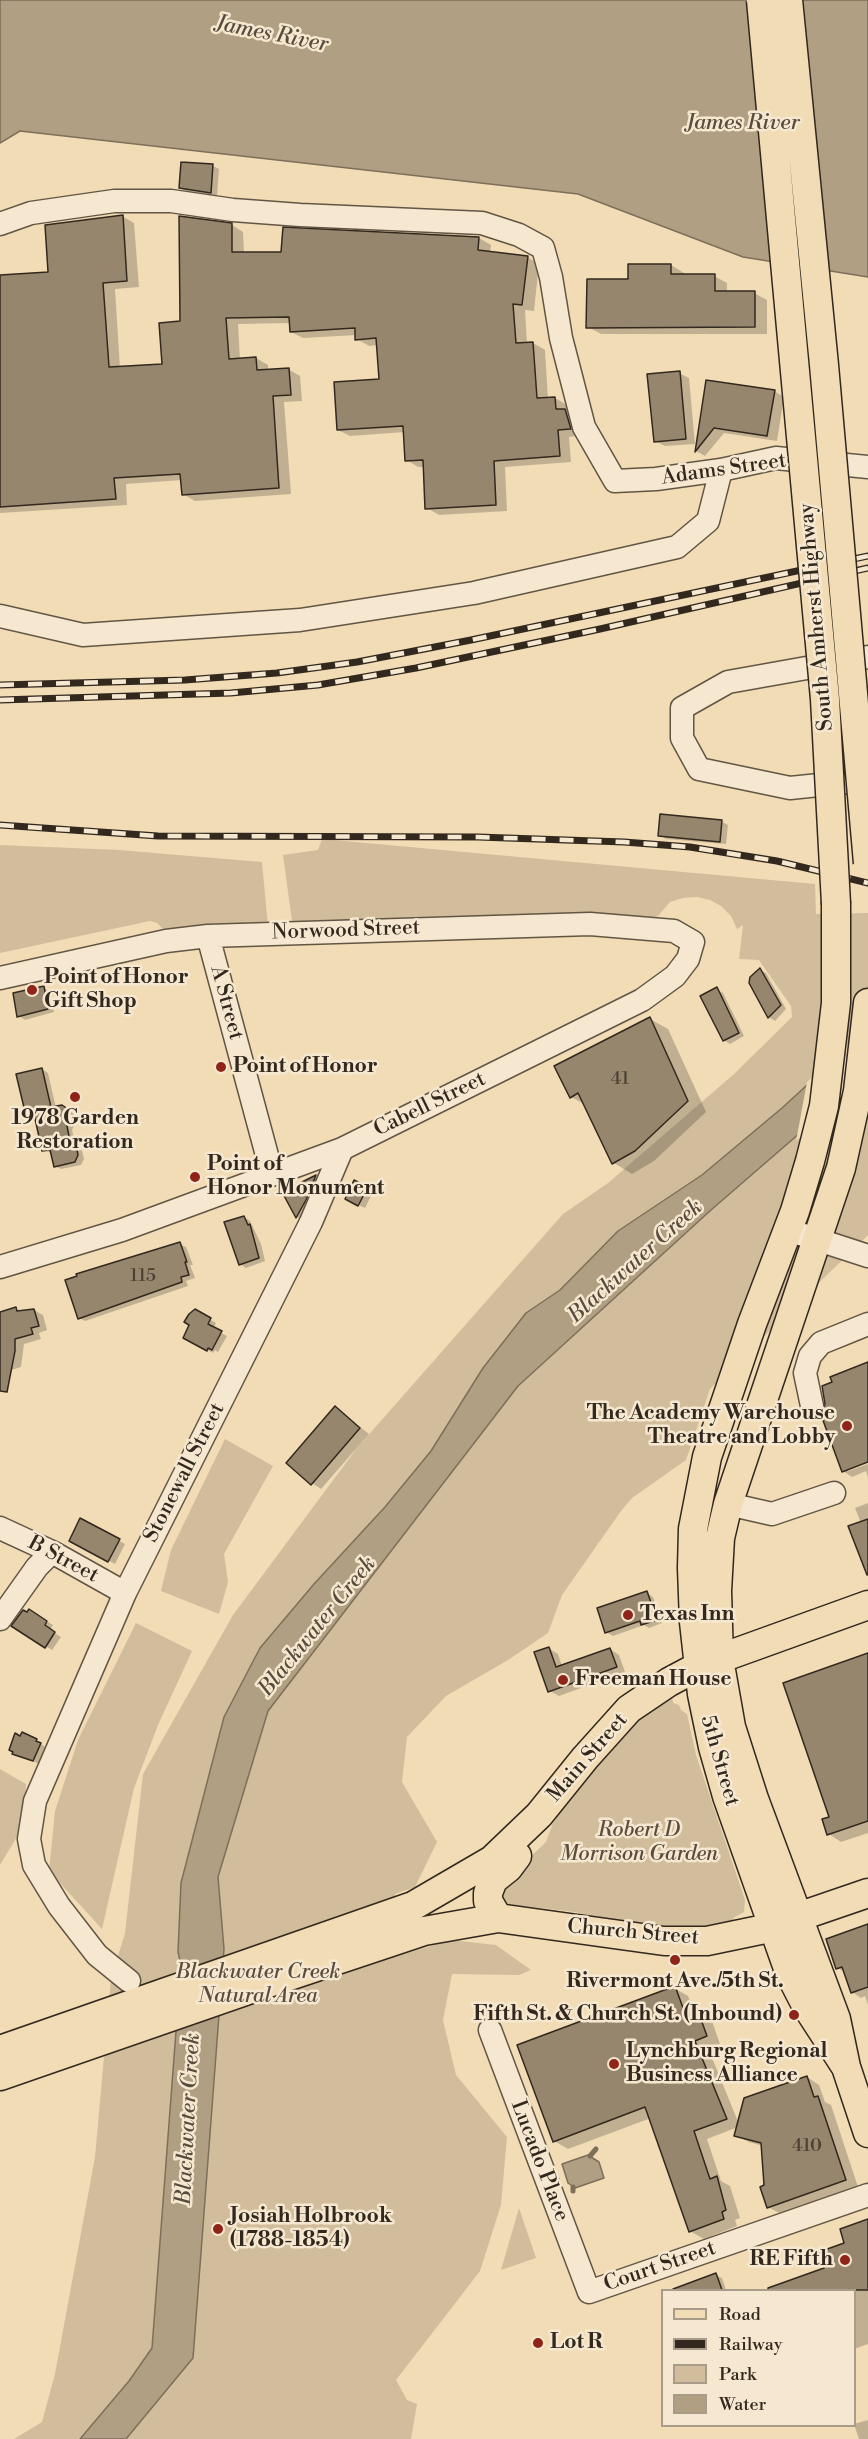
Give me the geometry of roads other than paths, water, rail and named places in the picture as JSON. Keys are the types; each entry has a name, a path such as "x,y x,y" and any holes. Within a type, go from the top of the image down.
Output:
{"main road":[{"name":"South Amherst Highway","path":"761,0 825,699 838,947 833,1041 824,1106 810,1161 788,1230"},
{"name":"South Amherst Highway","path":"788,0 824,365 868,863"},
{"path":"818,1240 834,1192 851,1126 864,1050 868,1003"},
{"name":"5th Street","path":"709,1663 694,1622 693,1529 707,1457 752,1324 788,1230"},
{"name":"5th Street","path":"818,1240 728,1504 717,1563 704,1708 727,1796 785,1921 790,1974 807,2007 846,2067 868,2133"},
{"name":"Main Street","path":"539,1815 585,1758 629,1709 669,1682 709,1663 868,1605"},
{"path":"0,2050 413,1906 492,1860 539,1815"},
{"path":"498,1918 488,1901 490,1887 493,1880 508,1868 526,1844 539,1815"},
{"name":"Church Street","path":"0,2076 423,1931 498,1918 664,1941 707,1941 742,1935 868,1893"}],"street":[{"name":"Adams Street","path":"0,224 31,213 114,201 171,201 232,210 482,223 519,235 543,248 551,277 561,338 584,427 615,481 656,479 721,470 776,458 868,467"},
{"path":"0,616 83,635 300,620 474,593 678,547 708,520 721,470"},
{"path":"868,657 728,682 682,708 681,738 699,769 790,788 868,780"},
{"name":"Norwood Street","path":"0,978 166,941 208,936 590,924 675,931 693,942"},
{"name":"A Street","path":"208,936 272,1174"},
{"name":"Cabell Street","path":"0,1267 122,1230 342,1149 642,1000 675,976 688,959 693,942"},
{"name":"Stonewall Street","path":"129,1981 97,1955 59,1906 34,1865 29,1839 35,1801 125,1593 311,1222 342,1149"},
{"path":"788,1230 868,1256"},
{"path":"812,1406 805,1373 810,1356 821,1343 868,1324"},
{"path":"728,1504 772,1514 834,1493"},
{"name":"B Street","path":"0,1528 52,1552 125,1593"},
{"path":"0,1618 37,1567 52,1552"},
{"name":"Lucado Place","path":"490,2030 589,2292"},
{"name":"Court Street","path":"589,2292 868,2195"}],"water":[{"name":"James River","path":"0,0 868,0 868,277 743,257 578,194 20,131 0,143"},
{"name":"Blackwater Creek","path":"868,1029 868,1074 711,1210 518,1386 268,1711 218,1877 224,1949 193,2358 126,2439 80,2439 129,2381 152,2348 181,1965 178,1952 181,1883 224,1717 260,1648 314,1584 385,1507 431,1451 483,1368 526,1313 560,1290 618,1231 702,1175 782,1108"},
{"path":"588,2155 599,2162 604,2178 575,2188 568,2183 562,2164"}],"waterway":[{"path":"590,2156 596,2149"}],"railway":[{"path":"0,685 185,680 277,673 357,662 868,556"},
{"path":"0,700 231,693 318,685 416,668 600,629 868,568"},
{"path":"0,825 158,836 478,837 624,842 690,847 777,861 868,883"}],"place":[{"name":"Point of Honor Gift Shop","path":"32,990"},
{"name":"Point of Honor","path":"221,1067"},
{"name":"1978 Garden Restoration","path":"75,1097"},
{"name":"Point of Honor Monument","path":"195,1177"},
{"name":"The Academy Warehouse Theatre and Lobby","path":"847,1426"},
{"name":"Texas Inn","path":"628,1615"},
{"name":"Freeman House","path":"563,1680"},
{"name":"Rivermont Ave./5th St.","path":"675,1960"},
{"name":"Fifth St. & Church St. (Inbound)","path":"794,2015"},
{"name":"Lynchburg Regional Business Alliance","path":"614,2064"},
{"name":"Josiah Holbrook (1788-1854)","path":"218,2229"},
{"name":"RE Fifth","path":"845,2260"},
{"name":"Lot R","path":"538,2343"}],"park label":[{"name":"Robert D Morrison Garden","path":"639,1843"},
{"name":"Blackwater Creek Natural Area","path":"258,1985"}]}
